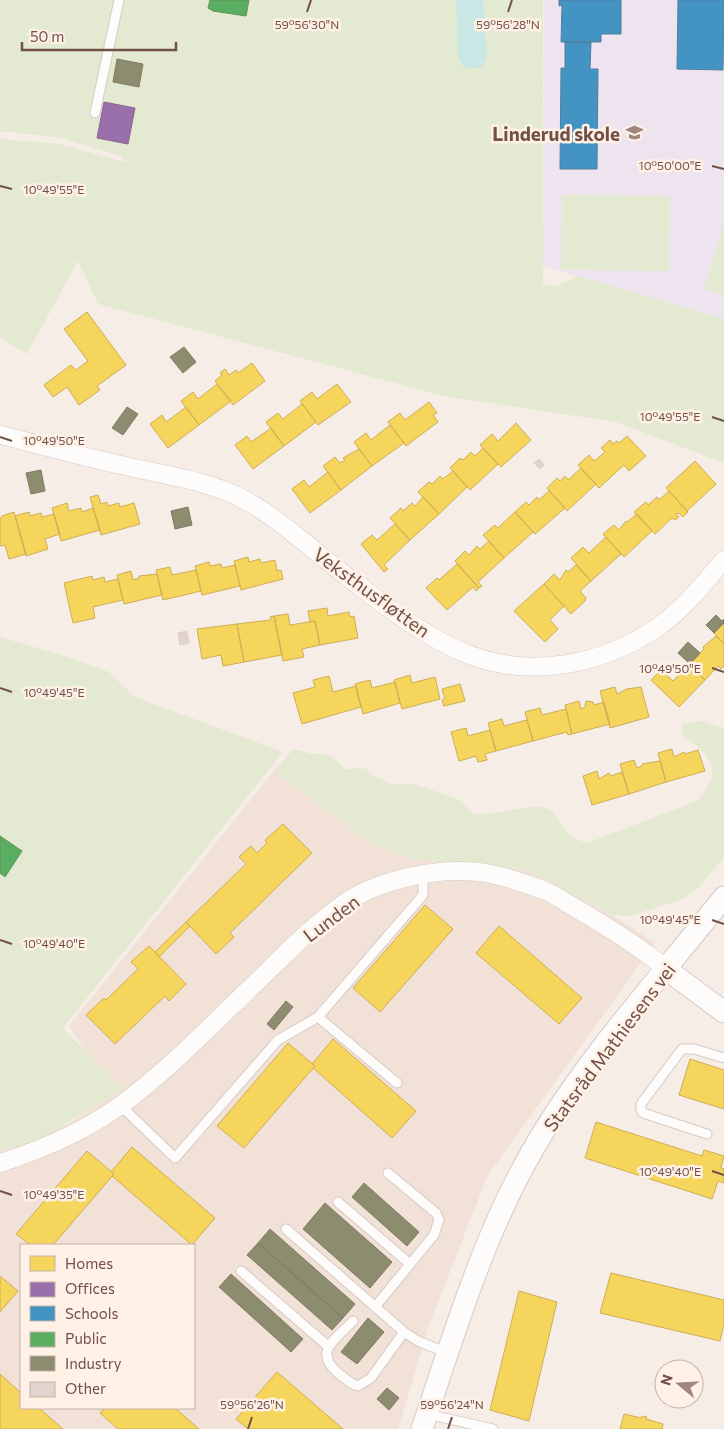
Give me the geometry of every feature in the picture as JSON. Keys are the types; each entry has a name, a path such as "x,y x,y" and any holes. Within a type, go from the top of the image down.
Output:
{"street":[{"name":"Veksthusfløtten","path":"1,435 100,461 201,483 230,493 259,509 358,585 443,642 470,655 499,663 559,666 601,656 628,644 658,626 680,608 724,560"},
{"name":"Lunden","path":"0,1163 46,1145 120,1106 156,1076 314,928 343,904 384,883 423,875 485,873 546,891 648,953 666,969 724,1012"},
{"name":"Statsråd Mathiesens vei","path":"424,1422 482,1255 510,1193 541,1137 596,1056 724,897"}],"lane":[{"path":"95,113 119,0"},
{"path":"120,1106 175,1158 278,1040 318,1017 423,895 423,875"},
{"path":"318,1017 397,1082"},
{"path":"707,1134 643,1113 640,1110 641,1104 682,1050 694,1049 724,1058"},
{"path":"375,1307 434,1235 439,1220 436,1213 388,1173"},
{"path":"338,1202 410,1264"},
{"path":"286,1229 404,1332 418,1341 447,1353"},
{"path":"241,1271 329,1347"},
{"path":"353,1321 325,1354 328,1364 351,1384 358,1386 371,1378 404,1332"},
{"path":"424,1422 494,1429"}],"shaded area":[{"name":"Linderud skole","path":"544,0 724,0 724,319 543,266"},
{"path":"274,771 373,844 415,859 526,869 612,915 655,943 488,1175 430,1322 398,1429 0,1429 0,1149 68,1124 114,1094 69,1026"}],"green space":[{"path":"0,0 543,0 543,284 555,287 579,276 724,319 724,463 616,422 444,396 98,304 78,261 27,354 0,338 0,139 60,144 127,163 121,156 60,138 0,131"},
{"path":"562,195 670,196 669,271 561,270"},
{"path":"724,223 724,295 704,289"},
{"path":"0,637 61,655 109,672 135,697 283,752 63,1028 123,1090 34,1142 0,1151"},
{"path":"700,721 724,728 724,857 699,887 683,899 630,916 612,915 526,869 415,859 373,844 274,771 293,749 313,754 325,754 332,757 345,769 365,768 374,776 391,784 414,784 458,799 472,813 478,815 539,806 553,811 571,835 587,843 697,801 710,781 711,765 701,750 683,735 682,724"}],"water":[{"path":"456,0 483,0 487,58 481,68 463,66 458,56"}],"building: Homes":[{"path":"87,312 126,365 97,386 100,390 79,405 67,387 53,397 44,385 71,365 76,370 88,361 64,329"},
{"path":"252,363 265,381 233,405 215,381 222,375 220,373 225,369 229,375 236,370 238,373"},
{"path":"217,384 231,401 199,425 181,401 193,392 198,399"},
{"path":"337,384 351,402 318,425 300,401 312,392 317,399"},
{"path":"429,402 437,413 433,415 438,422 406,446 388,422 400,413 405,420"},
{"path":"302,404 316,422 284,446 266,422 278,413 283,419"},
{"path":"186,407 199,425 168,448 150,424 162,415 166,422"},
{"path":"516,423 531,440 501,467 480,445 492,434 498,441"},
{"path":"390,425 404,443 372,466 354,442 366,433 371,440"},
{"path":"271,428 284,446 253,469 235,445 247,436 251,442"},
{"path":"627,436 646,456 629,471 624,465 599,488 578,465 589,455 594,461 605,452 601,448 610,440 613,444 617,441 619,443"},
{"path":"483,448 498,464 470,490 450,468 460,458 463,460 471,452 475,456"},
{"path":"359,449 372,466 341,490 323,466 335,457 340,463 345,460 343,458"},
{"path":"695,461 716,484 687,511 666,488"},
{"path":"581,468 596,484 567,511 547,488 557,478 560,481 565,476 568,480"},
{"path":"453,471 467,487 439,514 418,492 429,482 432,484 440,476 443,479"},
{"path":"328,472 341,490 310,513 292,489 304,480 309,487"},
{"path":"549,491 565,508 535,534 515,512 526,502 529,505 537,497 539,500"},
{"path":"669,491 688,512 683,517 679,513 676,514 679,517 675,520 672,518 655,534 634,512 646,502 648,505 657,497 659,500"},
{"path":"98,495 101,504 107,502 108,506 119,503 120,507 134,503 140,524 101,535 90,497"},
{"path":"423,497 439,514 410,540 390,518 401,508 403,511 412,503 415,506"},
{"path":"67,503 69,511 81,508 82,512 93,508 100,530 61,541 52,508"},
{"path":"14,512 26,554 9,559 5,545 0,546 0,519 2,516"},
{"path":"29,512 30,516 41,513 42,517 54,514 60,534 45,539 48,549 26,556 15,516"},
{"path":"515,512 533,532 504,558 483,535 495,525 498,528"},
{"path":"637,514 652,531 624,557 603,534 614,525 619,530 626,521"},
{"path":"395,524 410,540 384,565 388,569 384,572 361,544 372,535 377,540"},
{"path":"606,537 621,554 591,581 571,558 583,547 589,553"},
{"path":"489,541 504,558 478,582 482,586 479,588 455,561 465,551 469,555 477,546 480,549"},
{"path":"248,557 249,562 260,559 261,563 275,560 277,571 281,570 283,579 241,590 234,561"},
{"path":"209,562 210,566 221,564 222,568 235,565 240,586 202,595 195,566"},
{"path":"457,564 479,588 476,591 473,587 447,610 426,588 437,578 439,580"},
{"path":"576,565 591,581 580,591 586,598 585,601 571,614 544,584 554,574 560,580 566,570 568,572"},
{"path":"170,567 172,575 196,570 201,591 163,600 156,570"},
{"path":"131,571 133,580 139,578 139,576 157,574 162,595 124,604 117,575"},
{"path":"92,576 93,580 104,577 105,582 118,579 123,600 93,607 95,618 73,623 64,583"},
{"path":"544,584 564,606 550,620 558,629 545,642 514,611"},
{"path":"327,608 328,616 349,612 350,617 354,616 358,638 320,645 315,621 310,622 308,611"},
{"path":"288,614 290,625 315,621 320,645 302,649 304,657 283,661 274,616"},
{"path":"274,616 282,655 244,662 237,624 271,620 270,617"},
{"path":"724,623 724,644 714,633"},
{"path":"237,624 244,662 223,666 221,655 202,659 197,629"},
{"path":"716,636 724,644 724,666 721,669 718,666 705,680 689,665 704,649 703,647"},
{"path":"689,665 705,680 679,707 651,680 661,670 673,681"},
{"path":"410,675 412,683 435,677 440,699 402,709 394,680"},
{"path":"329,676 333,692 356,686 361,707 302,724 293,693 315,687 313,680"},
{"path":"370,680 372,688 395,682 400,703 363,714 355,684"},
{"path":"460,684 465,701 444,706 442,700 445,699 442,689"},
{"path":"615,687 617,694 627,689 641,687 649,717 610,728 600,691"},
{"path":"579,701 581,709 585,707 586,701 593,702 594,705 604,702 610,724 572,734 565,705"},
{"path":"540,708 542,715 566,709 572,734 568,735 567,732 533,741 525,712"},
{"path":"502,719 504,726 527,720 533,741 496,751 488,723"},
{"path":"466,728 468,736 490,730 496,751 485,754 487,760 478,762 476,756 459,761 451,732"},
{"path":"672,749 674,757 684,752 685,754 698,750 705,771 666,782 658,753"},
{"path":"634,760 637,768 642,766 642,764 660,761 666,782 629,794 620,764"},
{"path":"597,771 599,779 609,773 611,776 622,772 629,794 592,805 583,776"},
{"path":"283,824 312,853 230,933 234,937 216,954 186,922 246,864 239,857 251,846 257,853 267,843 265,840"},
{"path":"425,905 453,929 380,1012 353,988"},
{"path":"186,922 190,926 159,957 155,952"},
{"path":"499,926 582,998 559,1024 476,953"},
{"path":"149,946 186,984 169,1001 165,996 115,1044 86,1015 104,998 106,1000 138,969 131,962"},
{"path":"333,1039 416,1111 392,1138 313,1068 315,1066 312,1064"},
{"path":"288,1043 315,1066 244,1148 217,1126"},
{"path":"690,1059 724,1070 724,1109 679,1095"},
{"path":"596,1122 702,1156 704,1150 724,1156 721,1168 724,1169 724,1183 718,1181 712,1199 585,1158"},
{"path":"132,1147 215,1218 191,1244 112,1176 114,1174 111,1172"},
{"path":"87,1151 114,1174 54,1244 29,1244 16,1234"},
{"path":"611,1273 724,1300 724,1324 720,1341 600,1313"},
{"path":"0,1276 18,1291 0,1312"},
{"path":"519,1291 557,1302 529,1421 490,1410"},
{"path":"277,1372 343,1429 248,1429 236,1419"},
{"path":"0,1374 20,1392 20,1409 40,1409 63,1429 0,1429"},
{"path":"104,1409 176,1409 199,1429 118,1429 100,1413"},
{"path":"624,1414 641,1418 642,1416 647,1417 646,1419 663,1424 662,1429 620,1429"}],"building: Offices":[{"path":"104,102 135,108 128,144 97,138"}],"building: Schools":[{"path":"559,0 621,0 621,34 601,34 601,42 561,42 562,5 559,6"},
{"path":"678,0 724,0 723,70 677,69"},
{"path":"565,42 591,42 590,69 598,69 597,169 560,169 561,68 565,68"}],"building: Public":[{"path":"210,0 249,0 246,16 213,11 208,8"},
{"path":"0,836 22,851 5,877 0,873"}],"building: Industry":[{"path":"117,59 143,64 139,87 113,82"},
{"path":"184,347 196,362 183,373 170,357"},
{"path":"127,407 138,414 123,435 112,428"},
{"path":"41,470 45,491 31,494 26,473"},
{"path":"188,507 192,525 175,529 171,511"},
{"path":"716,615 722,621 724,619 724,623 714,633 706,625"},
{"path":"688,642 700,653 690,664 678,653"},
{"path":"286,1001 293,1007 274,1030 267,1024"},
{"path":"364,1183 419,1232 407,1246 352,1197"},
{"path":"325,1203 392,1262 370,1288 303,1229"},
{"path":"270,1229 355,1304 343,1318 258,1243"},
{"path":"258,1243 343,1318 332,1330 247,1255"},
{"path":"231,1274 303,1339 291,1352 219,1287"},
{"path":"368,1318 384,1332 357,1364 341,1352"},
{"path":"387,1388 399,1398 389,1410 377,1399"}],"building: Other":[{"path":"539,459 544,465 540,469 534,463"},
{"path":"187,631 189,643 180,645 178,633"}],"place":[{"name":"Linderud skole","path":"634,133"}]}
